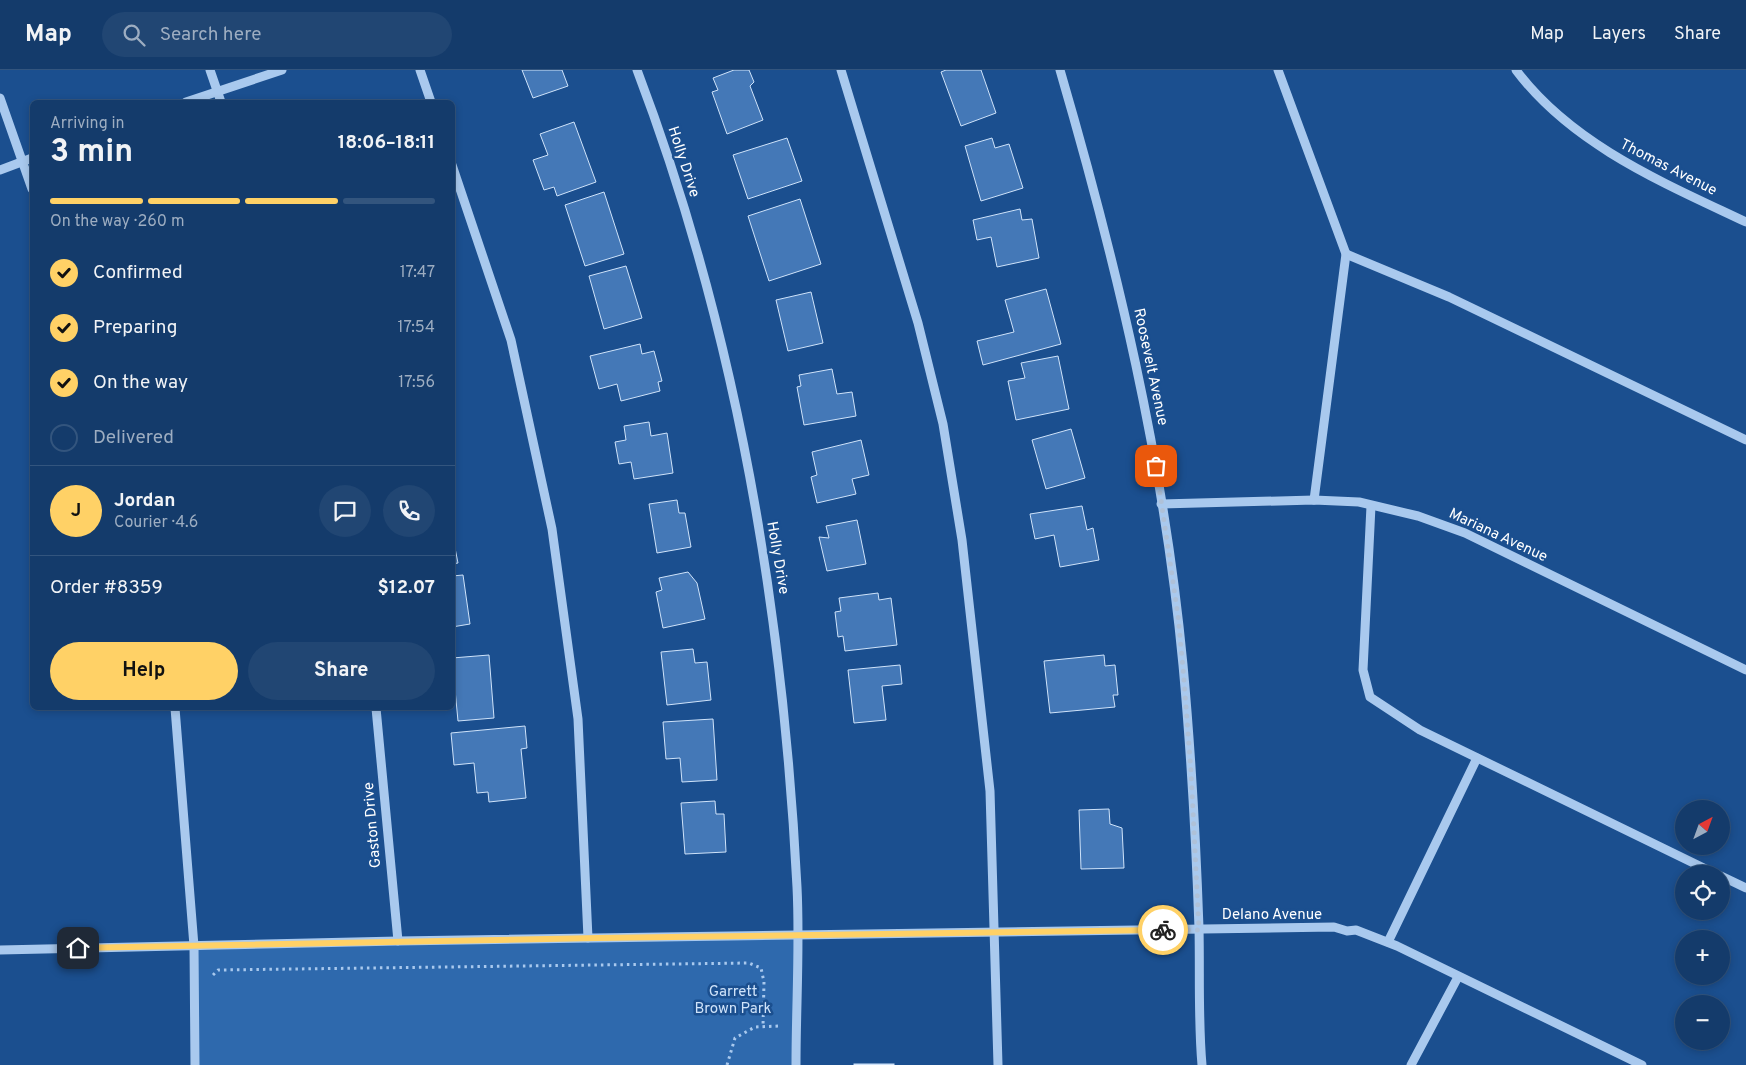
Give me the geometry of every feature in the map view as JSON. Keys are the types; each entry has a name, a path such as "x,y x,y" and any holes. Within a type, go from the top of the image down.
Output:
{"street":[{"path":"210,70 220,100"},
{"path":"192,100 282,70"},
{"path":"420,70 430,100"},
{"name":"Holly Drive","path":"636,70 668,159 703,278 727,369 764,556 788,744 798,935 796,1065"},
{"path":"841,70 918,323 943,424 962,540 990,791 998,1065"},
{"name":"Roosevelt Avenue","path":"1060,70 1104,223 1128,326 1150,427 1161,504 1183,668 1191,771 1199,930 1202,1065"},
{"path":"1278,70 1346,254 1314,500"},
{"name":"Thomas Avenue","path":"1516,70 1564,118 1611,154 1639,171 1746,222"},
{"path":"0,98 30,183"},
{"path":"0,170 30,159"},
{"path":"455,175 511,340 552,529 578,719 588,938"},
{"path":"1346,254 1449,297 1746,440"},
{"name":"Mariana Avenue","path":"1161,504 1314,500 1359,502 1418,516 1454,528 1746,670"},
{"path":"1372,506 1363,670 1370,697 1420,730 1697,865"},
{"path":"175,710 194,946 195,1065"},
{"name":"Gaston Drive","path":"376,710 398,941"},
{"path":"1388,942 1477,758"},
{"path":"1730,880 1746,888"},
{"name":"Delano Avenue","path":"0,950 398,941 1334,927 1347,931 1356,930 1388,942 1642,1065"},
{"path":"1411,1065 1458,977"}],"path":[{"path":"213,984 213,975 218,970 749,963 761,968 764,982 763,1026"},
{"path":"727,1065 735,1038 755,1027 796,1027"}],"green space":[{"name":"Garrett Brown Park","path":"798,935 796,1065 195,1065 194,950"}],"building":[{"path":"522,70 562,70 568,86 533,98"},
{"path":"734,70 749,70 754,82 750,86 763,120 727,134 712,92 718,90 713,78"},
{"path":"946,70 981,70 996,113 961,126 941,72"},
{"path":"574,122 596,182 557,196 554,187 544,190 533,160 548,155 540,134"},
{"path":"787,138 802,181 748,199 733,155"},
{"path":"992,138 995,148 1009,144 1023,188 981,201 965,146"},
{"path":"604,192 624,254 585,266 565,205"},
{"path":"800,199 821,264 769,281 748,216"},
{"path":"1020,209 1022,220 1032,219 1039,258 997,267 991,237 977,240 973,220"},
{"path":"626,266 642,318 604,329 589,276"},
{"path":"1046,289 1061,344 983,365 977,341 1014,332 1005,300"},
{"path":"811,292 823,343 788,351 776,300"},
{"path":"640,344 642,354 654,351 662,381 658,382 660,391 621,401 617,384 599,389 590,356"},
{"path":"1058,356 1069,409 1016,420 1008,381 1025,378 1021,363"},
{"path":"832,369 837,394 852,392 856,416 804,425 797,387 801,386 799,375"},
{"path":"649,422 651,436 667,433 673,473 634,479 631,462 619,464 615,442 626,440 624,426"},
{"path":"1071,429 1085,478 1046,489 1032,440"},
{"path":"861,440 869,475 852,479 856,494 817,503 811,477 817,475 812,452"},
{"path":"677,500 679,513 685,513 691,547 657,553 649,504"},
{"path":"1082,506 1087,530 1093,528 1099,560 1060,567 1054,535 1035,539 1030,514"},
{"path":"857,520 866,564 827,571 819,537 829,538 826,526"},
{"path":"455,548 458,563 455,564"},
{"path":"688,572 697,583 705,619 663,628 656,592 662,590 659,578"},
{"path":"463,575 470,624 455,626 455,576"},
{"path":"878,593 879,600 891,598 897,645 845,651 843,636 838,637 835,612 841,611 839,598"},
{"path":"693,649 695,663 707,662 711,700 667,705 661,652"},
{"path":"489,655 494,718 458,721 455,690 455,658"},
{"path":"1104,655 1105,666 1115,665 1118,695 1113,695 1115,707 1050,713 1044,661"},
{"path":"900,665 902,684 882,686 886,720 854,723 848,670"},
{"path":"713,719 717,780 682,782 680,758 666,759 663,722"},
{"path":"525,726 527,748 521,749 526,798 489,802 488,792 477,793 474,763 454,765 451,733"},
{"path":"715,801 716,814 724,814 726,852 685,854 681,803"},
{"path":"1109,809 1110,824 1122,828 1124,868 1081,869 1079,810"},
{"path":"894,1064 894,1065 854,1065"}],"way so far":[{"path":"1156,466 1178,616 1183,668 1191,771 1199,930 1163,930"}],"route":[{"path":"78,948 398,941 1163,930"}]}
